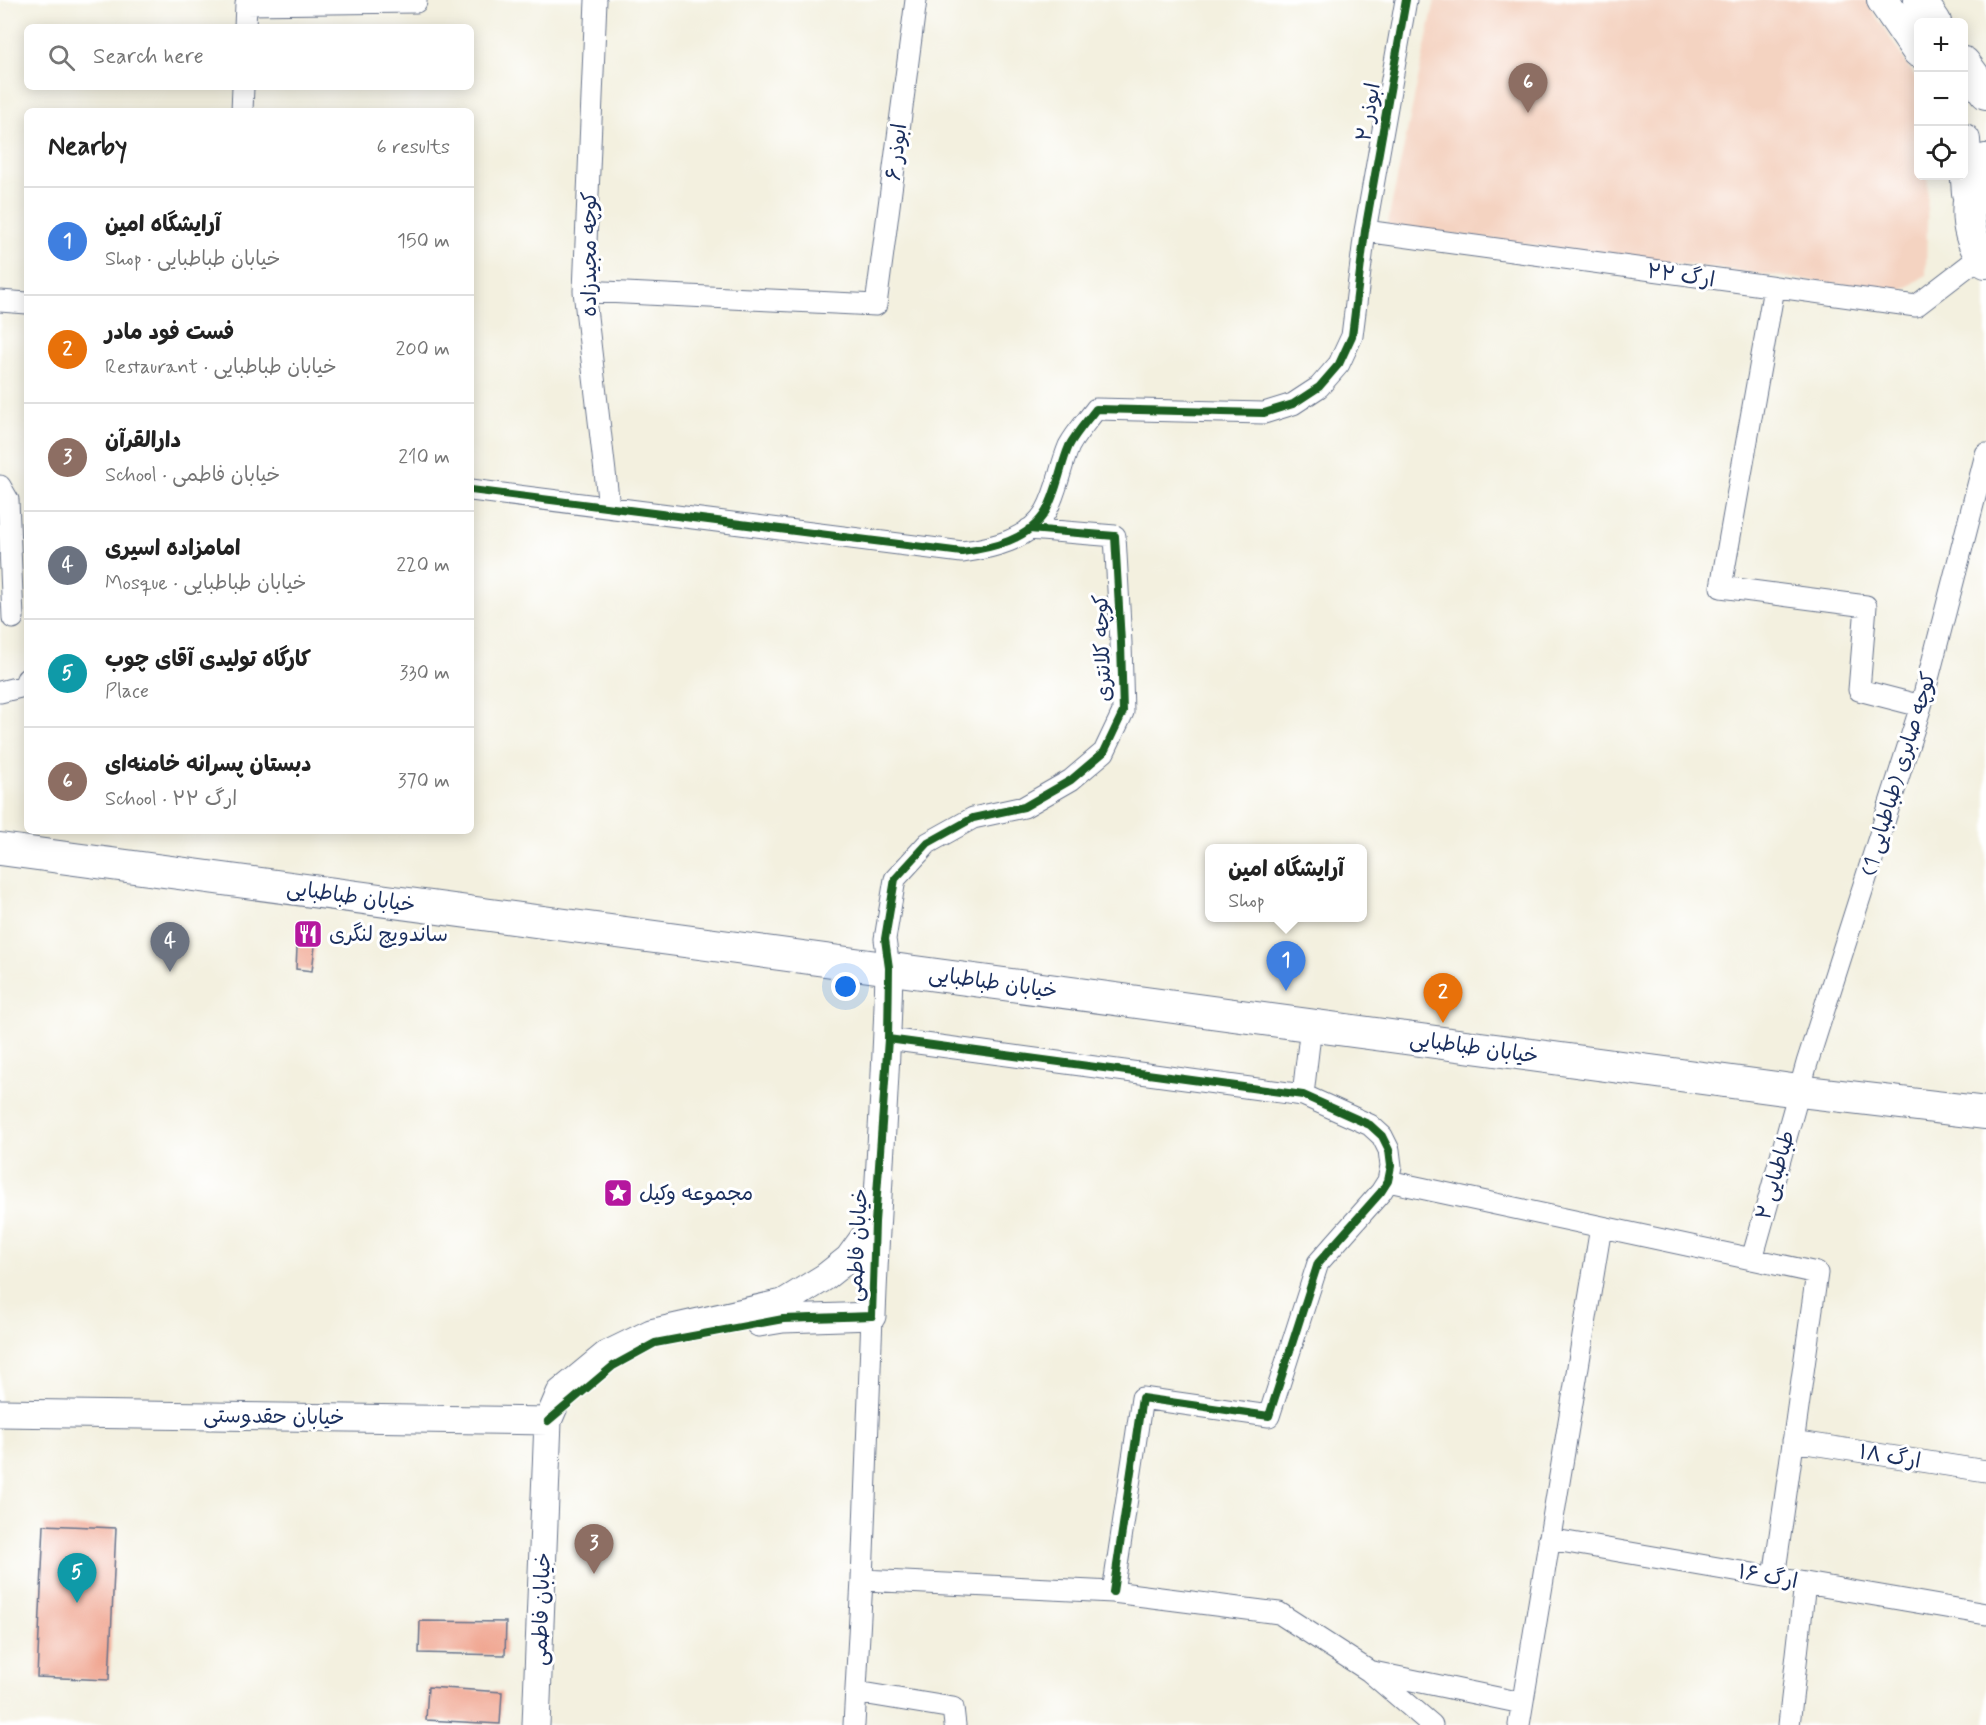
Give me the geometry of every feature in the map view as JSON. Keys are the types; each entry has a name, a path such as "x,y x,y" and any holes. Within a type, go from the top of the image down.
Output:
{"main road":[{"path":"1883,0 1914,45"},
{"path":"1920,0 1932,18"},
{"path":"1968,68 1986,93"},
{"path":"1969,198 1974,179 1986,160"},
{"path":"1967,180 1968,218 1972,238 1983,259"},
{"name":"خیابان طباطبایی","path":"0,849 1799,1091 1986,1113"}],"street":[{"path":"245,24 246,4 416,2 416,0"},
{"name":"کوچه مجیدزاده","path":"596,0 584,291 609,507"},
{"name":"ابوذر ۶","path":"584,291 876,305 916,0"},
{"name":"ابوذر ۲","path":"1029,529 1046,512 1070,445 1096,409 1264,413 1293,404 1319,387 1339,364 1352,336 1365,231 1406,0"},
{"path":"242,108 243,90"},
{"name":"ارگ ۲۲","path":"1365,231 1916,306 1983,259"},
{"path":"1774,288 1721,587 1866,606 1859,690 1921,706"},
{"path":"0,301 24,303"},
{"name":"کوچه صابری (طباطبایی 1)","path":"1799,1091 1921,706 1986,454"},
{"path":"474,490 962,552 991,548 1018,537 1029,529"},
{"path":"12,498 13,618"},
{"name":"کوچه کلانتری","path":"889,968 885,939 895,879 928,843 973,818 1024,807 1071,780 1104,752 1123,712 1115,536 1029,529"},
{"path":"0,692 24,686"},
{"name":"خیابان فاطمی","path":"548,1421 613,1366 655,1343 783,1319 872,1316 875,1222 888,1039 889,968"},
{"path":"1303,1095 1311,1025"},
{"path":"888,1039 1303,1095 1370,1125 1382,1136 1389,1150 1391,1166 1388,1181 1381,1192 1318,1263 1269,1416 1142,1398 1113,1592"},
{"name":"طباطبایی ۲","path":"1752,1259 1799,1091"},
{"path":"1388,1181 1817,1273 1774,1578"},
{"name":"خیابان فاطمی","path":"536,1725 548,1421 560,1393 606,1355 651,1333 783,1303 825,1277 849,1258 875,1222"},
{"path":"1519,1725 1601,1227"},
{"path":"854,1725 872,1316"},
{"name":"خیابان حقدوستی","path":"0,1413 548,1421"},
{"name":"ارگ ۱۸","path":"1793,1442 1986,1471"},
{"name":"ارگ ۱۶","path":"1550,1539 1986,1614"},
{"path":"862,1580 1113,1592 1279,1613 1369,1671 1432,1725"},
{"path":"1789,1725 1804,1583"},
{"path":"1369,1671 1522,1703"},
{"path":"856,1692 953,1708 955,1725"}],"shaded area":[{"path":"1435,0 1866,0 1914,75 1914,180 1928,180 1926,275 1900,292 1387,226"}],"building":[{"path":"298,927 317,929 312,971 296,969"},
{"path":"44,1525 116,1528 109,1680 37,1677"},
{"path":"420,1621 506,1622 505,1655 419,1653"},
{"path":"428,1687 502,1692 500,1724 426,1720"}],"cycle path":[{"path":"474,490 962,552 1009,541 1020,536 1039,521 1053,496 1069,446 1096,409 1264,413 1293,404 1319,387 1339,364 1352,336 1365,231 1406,0"},
{"path":"548,1421 613,1366 655,1343 783,1319 872,1316 875,1222 888,1039 889,968 885,939 895,879 928,843 973,818 1024,807 1071,780 1104,752 1123,712 1115,536 1029,529"},
{"path":"888,1039 1303,1095 1370,1125 1382,1136 1389,1150 1391,1166 1388,1181 1381,1192 1318,1263 1269,1416 1142,1398 1113,1592"}],"place":[{"name":"دبستان پسرانه خامنه‌ای","path":"1528,113"},
{"name":"ساندویچ لنگری","path":"308,934"},
{"name":"امامزاده اسیری","path":"170,972"},
{"name":"آرایشگاه امین","path":"1286,991"},
{"name":"فست فود مادر","path":"1443,1023"},
{"name":"مجموعه وکیل","path":"618,1193"},
{"name":"دارالقرآن","path":"594,1574"},
{"name":"کارگاه تولیدی آقای چوب","path":"77,1603"}]}
